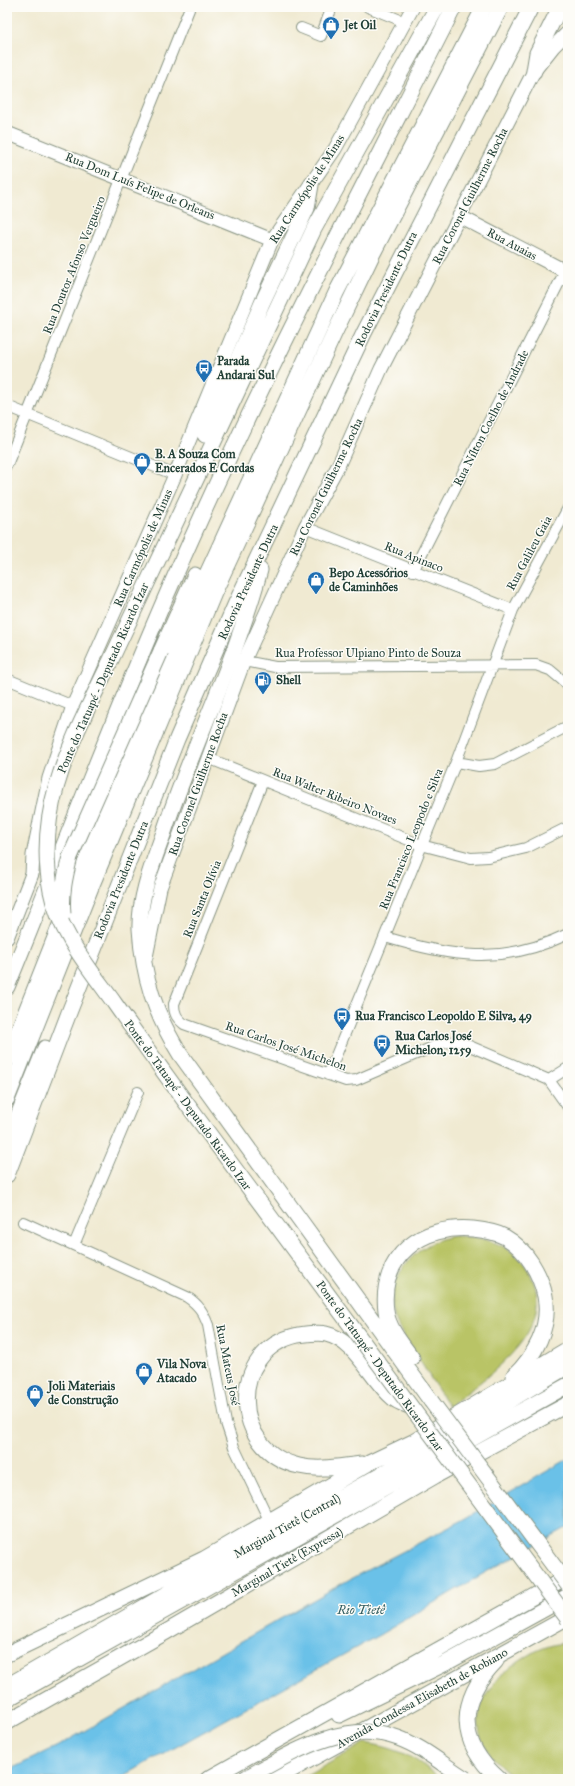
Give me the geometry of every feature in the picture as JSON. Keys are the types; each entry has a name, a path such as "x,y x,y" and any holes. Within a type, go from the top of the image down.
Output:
{"highway":[{"path":"169,534 314,228 437,7"},
{"path":"7,987 104,745 175,575 287,336 454,7"},
{"path":"7,1059 77,882 192,608 336,293 484,7"},
{"name":"Rodovia Presidente Dutra","path":"7,1099 83,907 214,593 372,255 501,7"},
{"name":"Rodovia Presidente Dutra","path":"7,1175 177,739 236,603 364,333 532,7"},
{"path":"534,71 537,53 560,7"},
{"path":"169,534 188,475 262,303 307,208 311,185"},
{"path":"65,927 62,904 64,880 70,857 161,651 243,471 266,445"},
{"name":"Ponte do Tatuapé - Deputado Ricardo Izar","path":"169,534 71,746 56,784 49,814 46,841 47,867 51,894 76,949 168,1079 409,1406 568,1618"},
{"name":"Ponte do Tatuapé - Deputado Ricardo Izar","path":"268,538 250,608 170,815 148,878 142,906 140,928 144,968 156,1009 166,1032 180,1054 428,1397 568,1585"},
{"path":"7,1143 72,986 99,937"},
{"path":"428,1397 424,1378 394,1332 386,1312 385,1291 389,1274 396,1260 409,1245 423,1237 441,1230 464,1228 504,1236 517,1246 531,1262 542,1285 546,1302 546,1316 542,1335 534,1352 523,1367 500,1390"},
{"path":"369,1463 315,1469 297,1466 281,1459 266,1448 253,1428 248,1415 246,1396 248,1378 256,1362 269,1350 287,1338 306,1334 326,1334 346,1343 393,1398 409,1406"},
{"path":"7,1654 183,1570 369,1463 413,1442 568,1349"},
{"name":"Marginal Tietê (Central)","path":"7,1686 210,1569 420,1453 568,1366"},
{"name":"Marginal Tietê (Central)","path":"7,1699 568,1385"},
{"name":"Marginal Tietê (Expressa)","path":"7,1722 462,1461 568,1404"},
{"path":"7,1659 210,1569"},
{"path":"208,1779 568,1577"},
{"path":"294,1731 335,1717 373,1700 446,1663 568,1596"},
{"name":"Avenida Condessa Elisabeth de Robiano","path":"276,1779 568,1618"},
{"path":"499,1779 485,1767 473,1749 468,1735 466,1717 470,1699 486,1672 502,1654"},
{"path":"244,1779 308,1745 332,1737 355,1733 377,1733 398,1738 425,1751 466,1779"}],"main road":[{"name":"Rua Carmópolis de Minas","path":"7,938 32,874 40,817 49,778 73,706 175,475 272,240 335,149 413,7"},
{"name":"Rua Coronel Guilherme Rocha","path":"144,968 160,888 244,661 305,528 338,466 382,369 459,216 534,71 553,47 568,32"},
{"name":"Rua Dom Luís Felipe de Orleans","path":"7,133 272,240"},
{"name":"Rua Auaias","path":"459,216 566,268"}],"street":[{"name":"Rua Doutor Afonso Vergueiro","path":"7,465 123,179 190,7"},
{"path":"301,28 321,36 332,7"},
{"path":"368,7 405,22"},
{"name":"Rua Nílton Coelho de Andrade","path":"413,571 566,268"},
{"path":"7,406 175,475"},
{"name":"Rua Galileu Gaia","path":"513,610 568,508"},
{"name":"Rua Apinaco","path":"305,528 513,610"},
{"name":"Rua Francisco Leopodo e Silva","path":"328,1075 456,762 513,610"},
{"name":"Rua Professor Ulpiano Pinto de Souza","path":"244,661 275,667 493,664 536,665 550,670 568,685"},
{"path":"7,679 73,706"},
{"path":"456,762 479,766 495,764 568,726"},
{"name":"Rua Walter Ribeiro Novaes","path":"208,758 421,845 470,858 488,857 526,848 568,827"},
{"name":"Rua Santa Olívia","path":"184,1024 177,1018 174,1012 174,1004 262,781"},
{"path":"385,937 425,949 463,956 489,956 507,954 551,942 568,934"},
{"name":"Rua Carlos José Michelon","path":"184,1024 346,1081 356,1080 442,1043 458,1041 550,1080"},
{"path":"568,1068 550,1080 568,1107"},
{"path":"74,1245 138,1092"},
{"name":"Rua Mateus José","path":"23,1222 187,1297 197,1304 204,1313 208,1325 230,1435 234,1447 269,1520"}],"green space":[{"path":"453,1236 473,1237 492,1242 501,1245 517,1256 524,1264 535,1287 537,1308 530,1328 518,1346 484,1379 449,1407 397,1324 393,1308 393,1294 397,1280 404,1267 413,1256 425,1247 439,1240"},
{"path":"563,1643 568,1645 568,1779 533,1780 518,1778 507,1772 495,1760 482,1741 479,1722 482,1703 492,1686 507,1670 524,1657 544,1648"},
{"path":"365,1743 398,1751 423,1765 442,1779 301,1779"}],"water":[{"name":"Rio Tietê","path":"568,1459 568,1527 486,1572 381,1634 118,1779 7,1779 7,1771 58,1746 350,1579 463,1520"}],"place":[{"name":"Jet Oil","path":"331,40"},
{"name":"Parada Andarai Sul","path":"204,383"},
{"name":"B. A Souza Com Encerados E Cordas","path":"142,476"},
{"name":"Bepo Acessórios de Caminhões","path":"316,595"},
{"name":"Shell","path":"263,695"},
{"name":"Rua Francisco Leopoldo E Silva, 49","path":"342,1031"},
{"name":"Rua Carlos José Michelon, 1259","path":"382,1058"},
{"name":"Vila Nova Atacado","path":"144,1386"},
{"name":"Joli Materiais de Construção","path":"35,1408"}]}
